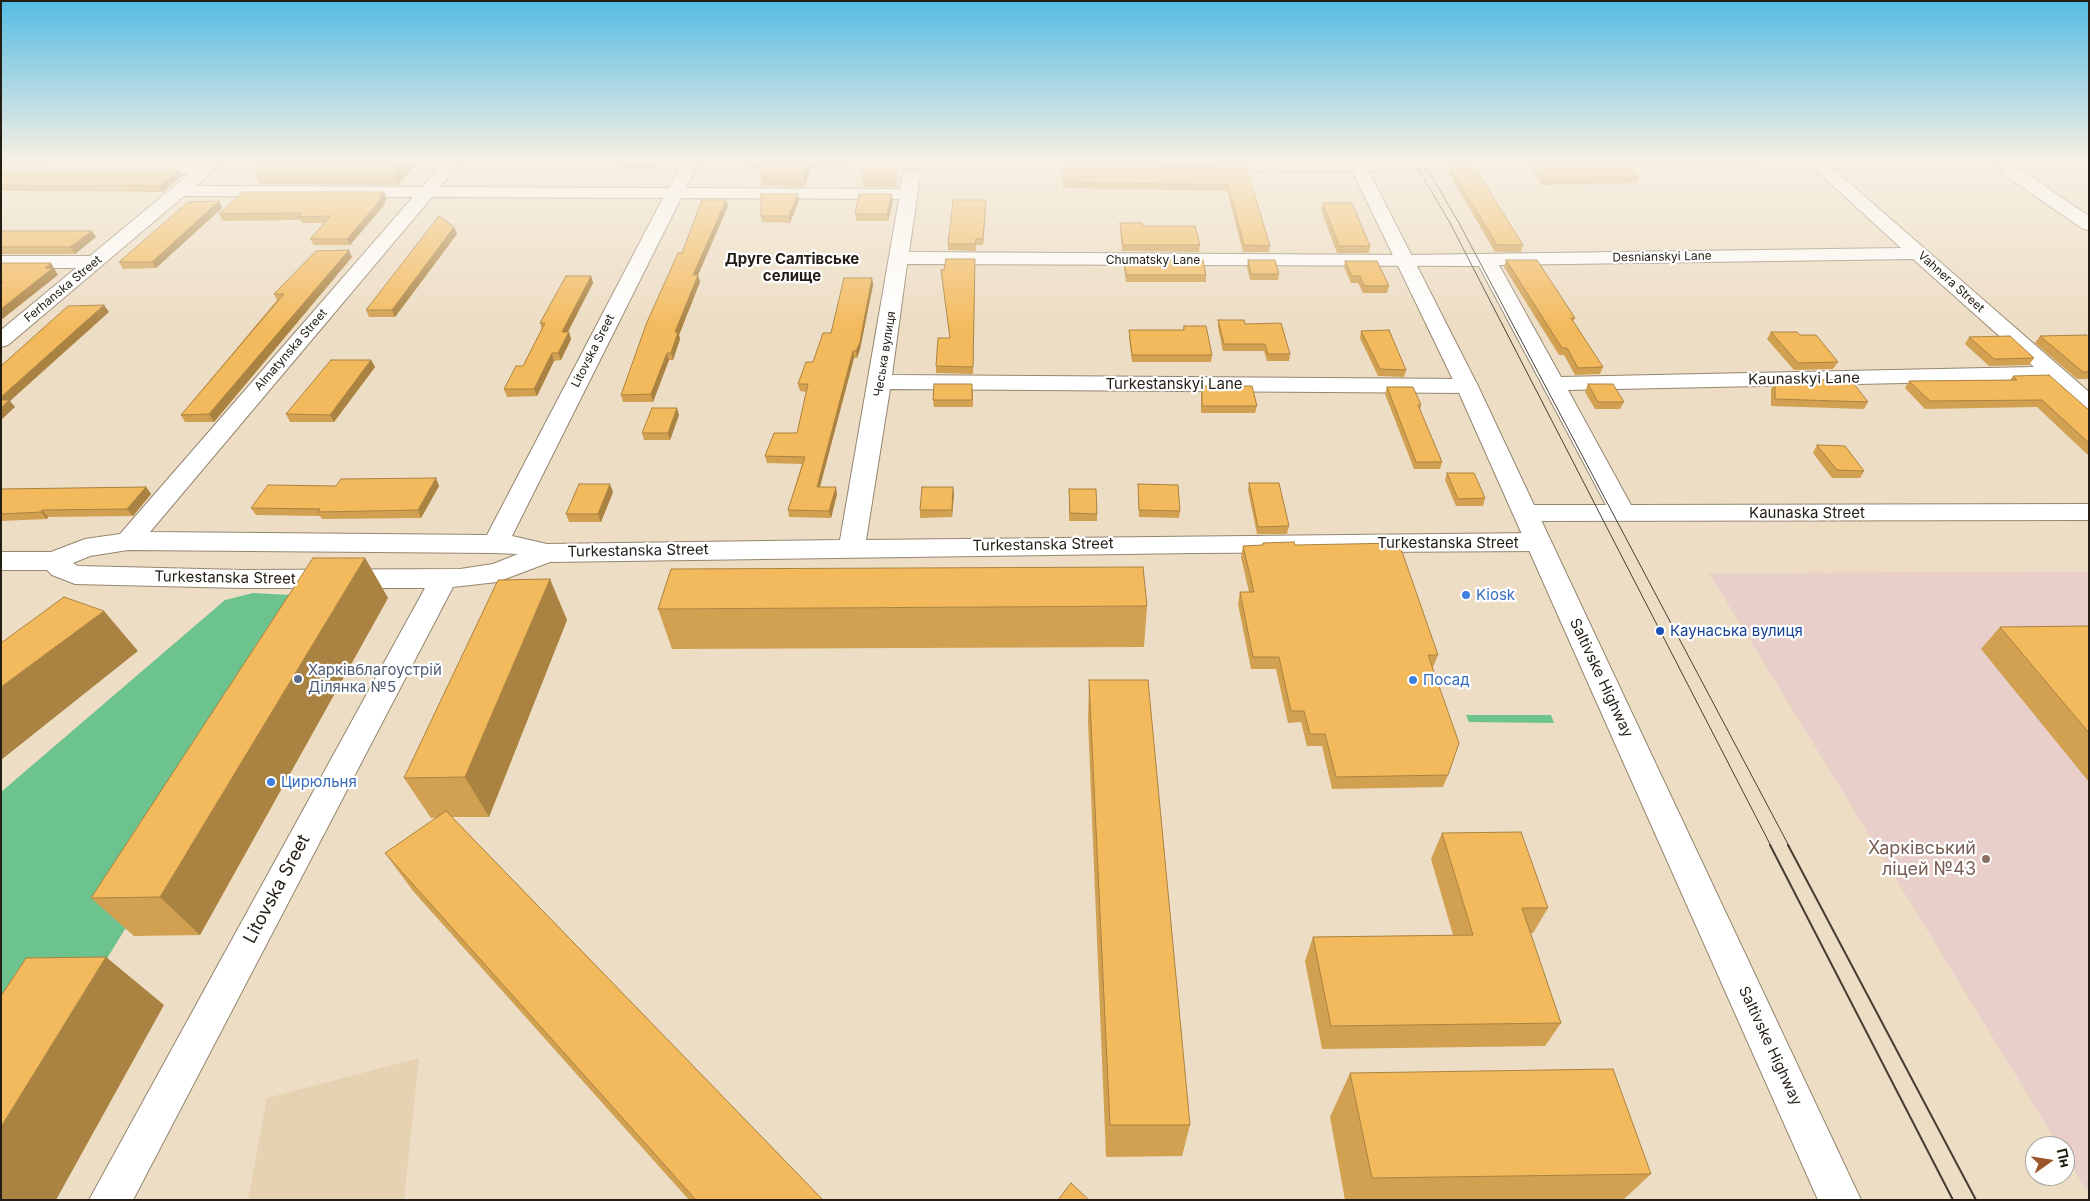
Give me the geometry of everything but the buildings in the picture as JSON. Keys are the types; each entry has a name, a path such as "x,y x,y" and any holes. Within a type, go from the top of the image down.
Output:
{"street":[{"name":"Ferhanska Street","path":"1,341 149,216"},
{"name":"Almatynska Street","path":"128,541 406,216"},
{"name":"Litovska Sreet","path":"495,544 661,216"},
{"name":"Чеська вулиця","path":"852,548 905,216"},
{"name":"Saltivske Highway","path":"1383,216 1467,386 1526,513 1840,1200"},
{"name":"Vahnera Street","path":"1876,216 2089,404"},
{"path":"2076,216 2089,225"},
{"name":"Desnianskyi Lane","path":"1406,261 1918,253"},
{"name":"Chumatsky Lane","path":"900,258 1406,261"},
{"path":"1486,260 1624,513"},
{"path":"1,262 95,262"},
{"name":"Kaunaskyi Lane","path":"1555,384 2053,374"},
{"name":"Turkestanskyi Lane","path":"880,382 1467,386"},
{"name":"Kaunaska Street","path":"1526,513 2089,512"},
{"name":"Turkestanska Street","path":"1,561 54,561 86,548 128,541 495,544 523,546 547,552 1538,542"},
{"name":"Turkestanska Street","path":"54,561 61,570 75,575 242,579 444,578 477,577 497,573 547,552"},
{"name":"Litovska Sreet","path":"110,1200 444,578"}],"shaded area":[{"name":"Харківський ліцей №43","path":"2089,572 2089,1194 2075,1172 2075,1136 2053,1136 1709,573"},
{"path":"419,1058 404,1200 248,1200 267,1098"}],"green space":[{"path":"253,593 329,597 1,1131 1,792 225,600"},
{"path":"1466,715 1551,715 1554,723 1469,722"}],"tram line":[{"path":"1446,216 1771,846"},
{"path":"1455,216 1789,846"},
{"path":"1770,845 1953,1200"},
{"path":"1788,845 1976,1200"}],"place":[{"name":"Kiosk","path":"1466,595"},
{"name":"Каунаська вулиця","path":"1660,631"},
{"name":"Харківблагоустрій Ділянка №5","path":"298,679"},
{"name":"Посад","path":"1413,680"},
{"name":"Цирюльня","path":"271,782"},
{"name":"Харківський ліцей №43","path":"1986,859"}],"district":[{"name":"Друге Салтівське селище","path":"792,268"}]}
